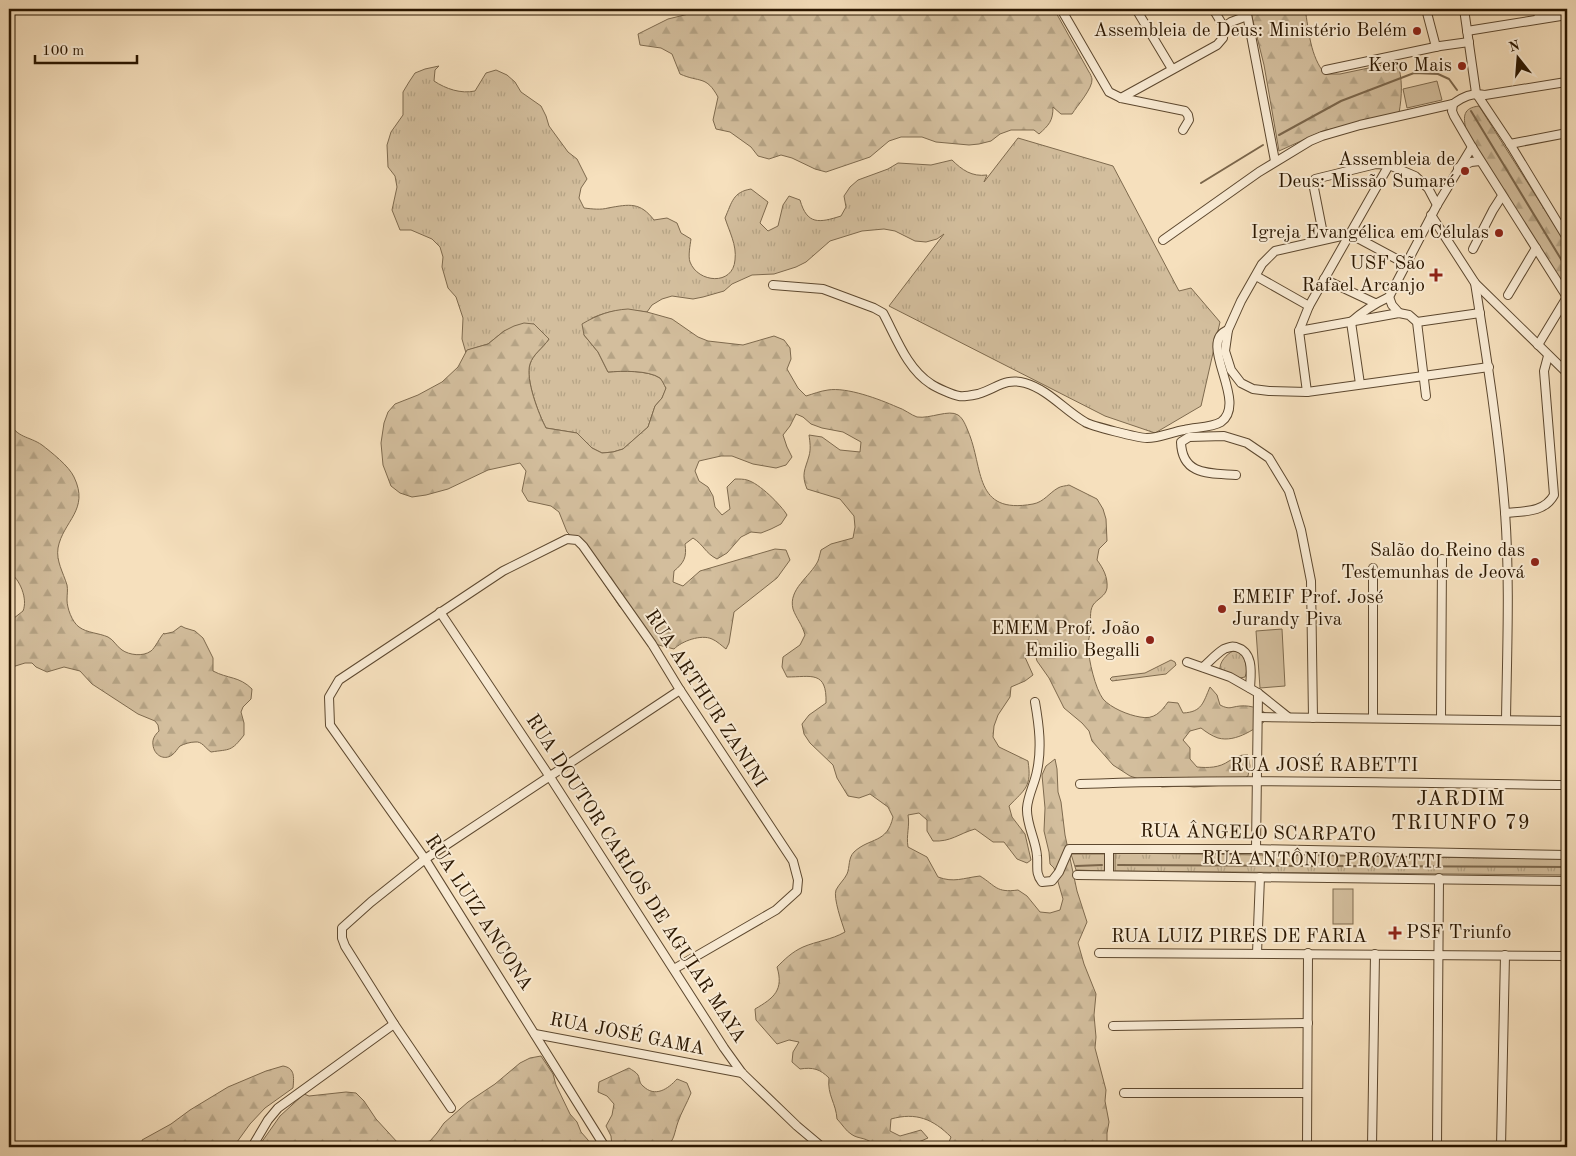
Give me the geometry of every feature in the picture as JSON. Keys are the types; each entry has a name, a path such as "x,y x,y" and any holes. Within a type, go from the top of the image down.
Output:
{"street":[{"path":"1061,9 1109,92 1121,98 1185,111 1189,120 1183,130"},
{"path":"1136,9 1172,69"},
{"path":"1121,98 1217,45 1223,38 1224,27 1213,9"},
{"path":"1426,9 1436,47"},
{"path":"1464,9 1476,93 1510,144 1567,238"},
{"path":"1538,9 1539,19"},
{"path":"1224,27 1247,12 1275,161"},
{"path":"1467,31 1567,15"},
{"path":"1326,70 1436,47 1470,42"},
{"path":"1164,240 1275,161 1322,136 1360,125 1453,104 1476,93 1485,95 1567,86 1567,74"},
{"path":"1453,104 1452,111 1454,116 1480,161 1567,297 1538,345"},
{"path":"1510,144 1567,133"},
{"path":"1351,322 1375,303 1389,297 1431,215 1472,147"},
{"path":"1458,168 1471,162 1480,161"},
{"path":"1324,239 1313,183 1315,179 1376,164 1389,165 1415,176 1428,188 1437,205"},
{"path":"1307,392 1299,331 1309,306 1389,165"},
{"path":"1473,249 1502,196"},
{"path":"1431,215 1475,283 1567,373"},
{"path":"1406,264 1350,234 1275,251 1262,264 1241,301 1228,330 1225,351 1231,370 1241,383 1253,389 1269,392 1307,392 1489,367"},
{"path":"1508,296 1536,248"},
{"path":"1256,276 1309,306"},
{"path":"1324,279 1375,303"},
{"path":"1475,283 1489,367 1505,513 1508,572 1506,720"},
{"path":"773,285 823,289 883,313 913,368 931,384 960,396 979,394 1002,383 1014,381 1024,383 1040,388 1048,393 1086,423 1146,438 1209,426 1220,422 1227,415 1230,404 1217,350 1218,339 1222,332 1228,330"},
{"path":"1389,297 1392,305 1399,313"},
{"path":"1299,331 1399,313 1410,316 1417,322 1426,396"},
{"path":"1417,322 1480,313"},
{"path":"1351,322 1360,384"},
{"path":"1505,513 1541,508 1549,503 1554,495 1544,371 1548,356"},
{"path":"1236,475 1198,471 1188,465 1182,452 1182,442 1189,437 1224,436 1247,443 1269,458 1289,491 1301,530 1311,581 1313,718"},
{"name":"RUA ARTHUR ZANINI","path":"440,612 503,571 567,539 577,540 652,644 680,690 793,861 798,880 797,891 776,910 674,969"},
{"path":"1441,719 1442,559"},
{"path":"1373,568 1373,718"},
{"name":"RUA LUIZ ANCONA","path":"440,612 339,680 329,697 330,725 425,859 606,1147"},
{"name":"RUA DOUTOR CARLOS DE AGUIAR MAYA","path":"440,612 550,777 724,1048 742,1073 797,1126 822,1147"},
{"path":"1203,667 1216,655 1231,646 1241,649 1247,654 1250,662 1250,688"},
{"path":"1188,662 1230,677 1250,688 1288,717"},
{"path":"451,1108 394,1024 345,946 342,938 342,928 354,915 425,859 680,690"},
{"path":"1256,849 1258,693"},
{"name":"RUA ÂNGELO SCARPATO","path":"1035,702 1039,726 1040,751 1037,771 1027,808 1037,855 1036,868 1042,882 1052,881 1059,872 1069,848 1256,849 1567,855"},
{"path":"1258,717 1567,721"},
{"name":"RUA JOSÉ RABETTI","path":"1080,784 1257,781 1567,784"},
{"path":"1109,849 1109,875"},
{"name":"RUA ANTÔNIO PROVATTI","path":"1077,875 1567,881"},
{"path":"1257,953 1260,877"},
{"path":"1437,1147 1440,955 1439,878"},
{"name":"RUA LUIZ PIRES DE FARIA","path":"1099,952 1567,956"},
{"path":"1307,1147 1308,953"},
{"path":"1372,1147 1375,954"},
{"path":"1501,1147 1505,955"},
{"path":"1113,1026 1308,1023"},
{"path":"252,1147 268,1120 278,1108 394,1024"},
{"name":"RUA JOSÉ GAMA","path":"535,1034 742,1073"},
{"path":"1566,1147 1567,1082"},
{"path":"1124,1093 1307,1093"}],"green space":[{"path":"709,9 1054,9 1090,73 1092,83 1072,114 1061,114 1053,107 1050,122 1039,134 1034,130 1011,130 1000,134 991,141 969,145 936,142 922,137 901,137 889,141 870,157 826,172 781,155 769,159 758,156 751,147 730,132 716,129 713,120 718,97 710,85 680,74 672,54 661,48 640,45 638,34 668,19"},
{"path":"1250,9 1305,9 1313,51 1325,74 1340,74 1397,62 1401,87 1399,113 1323,131 1279,151 1264,65"},
{"path":"439,66 435,70 434,81 459,91 475,91 486,73 496,70 507,75 515,82 521,92 541,106 549,126 568,152 577,159 587,179 581,188 579,198 584,208 599,209 629,205 644,210 654,220 667,218 677,223 681,233 691,239 689,260 694,269 700,274 715,279 722,278 733,268 735,249 725,218 734,199 745,190 751,189 768,202 760,223 768,231 778,226 783,205 789,196 800,200 806,214 815,220 820,221 841,216 846,207 844,196 850,187 858,180 888,169 898,163 931,165 952,160 968,172 977,175 987,175 984,182 1018,138 1113,166 1179,291 1191,288 1220,322 1201,406 1155,433 1105,416 889,306 944,234 937,239 926,242 915,241 895,231 884,229 862,231 830,241 806,262 796,267 774,274 752,275 732,284 724,291 693,299 672,296 652,305 647,312 619,310 592,318 584,335 598,352 608,372 620,371 655,375 664,383 666,389 662,398 655,406 648,427 623,449 602,453 592,448 577,433 546,428 543,422 531,387 529,371 533,357 549,339 534,324 504,331 488,344 468,350 466,353 462,339 463,318 456,297 448,288 442,267 443,257 440,247 432,239 411,230 400,230 392,210 397,187 395,176 388,167 387,145 391,132 403,115 403,92 409,82 415,73"},
{"path":"1437,81 1442,100 1407,108 1403,89"},
{"path":"1479,106 1567,245 1567,288 1558,277 1466,130 1465,114 1470,109"},
{"path":"628,309 672,319 698,337 708,341 743,345 774,336 784,340 790,348 791,359 787,369 798,388 806,396 828,390 844,390 863,394 917,417 950,413 958,415 963,420 968,431 984,486 990,495 1000,502 1014,506 1033,504 1059,487 1069,485 1097,499 1106,519 1107,541 1099,549 1097,560 1105,573 1107,588 1092,608 1088,647 1097,688 1103,699 1125,713 1145,718 1160,712 1168,702 1178,703 1183,713 1194,711 1201,706 1210,687 1217,695 1220,705 1228,708 1240,706 1253,707 1270,717 1246,734 1232,738 1218,738 1201,728 1190,731 1183,740 1190,748 1190,759 1197,767 1217,766 1238,756 1248,755 1250,766 1248,776 1238,782 1227,785 1162,787 1130,776 1113,765 1092,741 1089,731 1064,708 1049,678 1037,661 1034,650 1024,655 1033,675 1011,687 1010,697 998,715 994,726 993,737 999,747 1028,761 1029,777 1026,787 1009,806 1012,817 1025,834 1031,860 1027,863 1017,859 1004,842 993,842 975,829 950,839 933,841 927,831 927,820 919,813 908,815 908,847 927,857 938,877 954,880 980,876 1001,890 1018,890 1027,896 1040,912 1050,913 1060,910 1063,899 1054,868 1050,864 1044,831 1045,808 1042,775 1046,766 1055,759 1065,835 1077,891 1087,922 1078,943 1096,994 1094,1015 1095,1048 1106,1090 1105,1101 1109,1122 1107,1144 1109,1147 947,1147 951,1137 938,1126 924,1119 908,1116 891,1119 890,1131 900,1136 921,1130 928,1138 907,1147 876,1147 869,1141 849,1133 837,1119 829,1089 829,1078 816,1069 800,1069 792,1062 793,1052 799,1042 789,1040 777,1044 756,1020 755,1009 776,992 779,982 777,967 780,964 792,953 803,947 845,932 837,904 836,890 847,874 852,854 860,847 887,832 893,817 888,807 870,794 859,798 848,796 837,778 833,765 810,743 804,734 802,724 809,715 826,703 824,685 816,678 787,677 782,667 783,657 800,645 805,635 793,609 792,602 797,589 818,561 821,550 831,544 853,538 855,527 854,516 840,499 807,489 804,476 810,451 809,435 822,437 840,450 860,452 861,442 843,432 811,424 796,414 783,435 792,457 786,465 776,468 753,464 732,456 721,456 699,461 695,471 699,481 708,487 713,496 715,507 722,515 730,509 727,487 735,479 743,479 757,485 775,500 787,515 781,524 771,529 761,533 751,532 741,537 727,553 717,559 693,538 685,544 686,553 680,565 674,571 673,582 683,586 700,571 775,549 786,550 790,560 777,578 734,612 729,643 726,649 716,641 703,637 682,643 674,649 647,642 629,614 620,607 575,540 567,532 559,512 551,506 528,501 522,491 526,471 520,463 488,470 448,489 426,495 412,497 400,493 391,486 383,465 381,443 388,412 395,404 418,395 442,382 458,367 467,350 488,344 504,331 524,323 534,324 549,339 533,357 529,371 531,387 546,428 577,433 592,448 602,453 623,449 648,427 655,406 662,398 666,388 660,378 655,375 620,371 608,372 598,352 584,335 582,324 616,310"},
{"path":"9,421 19,434 37,442 55,455 72,473 78,488 79,498 77,507 58,548 59,562 67,585 68,607 76,625 89,632 108,637 125,652 136,655 148,653 164,633 173,632 181,626 195,631 203,638 213,658 213,671 243,682 252,689 251,699 241,712 244,723 244,735 233,747 211,752 200,743 191,742 180,746 169,757 160,756 155,752 153,745 154,737 159,731 155,721 138,714 92,684 80,671 64,667 47,672 32,663 9,668 9,622 23,611 24,595 17,579 9,572"},
{"path":"1282,629 1285,686 1260,688 1256,631"},
{"path":"1233,651 1240,652 1246,664 1245,677 1240,678 1220,670 1224,659"},
{"path":"1171,660 1176,665 1166,674 1112,681 1110,679 1112,677 1145,673"},
{"path":"1115,853 1566,859 1567,867 1565,875 1115,871"},
{"path":"1071,854 1105,854 1105,871 1076,870"},
{"path":"1333,889 1353,889 1353,924 1333,924"},
{"path":"541,1056 553,1074 556,1085 570,1114 577,1122 591,1147 254,1147 261,1143 280,1116 304,1094 309,1096 346,1092 356,1093 398,1143 408,1146 430,1141 444,1123 468,1102 495,1084 520,1063 530,1058"},
{"path":"283,1066 292,1071 293,1088 265,1108 250,1124 237,1142 239,1147 143,1147 142,1140 171,1124 228,1087"},
{"path":"629,1068 638,1075 642,1085 648,1090 661,1091 677,1079 687,1083 691,1093 679,1119 673,1139 666,1147 612,1147 611,1136 606,1126 612,1115 614,1104 607,1096 598,1092 599,1082"}],"waterway":[{"path":"1279,135 1341,101 1414,73 1438,74 1449,79 1457,90"},
{"path":"1471,111 1567,269"},
{"path":"1201,183 1263,145"},
{"path":"1076,866 1102,865"},
{"path":"1118,865 1567,867"}],"place":[{"name":"Assembleia de Deus: Ministério Belém","path":"1417,31"},
{"name":"Kero Mais","path":"1462,66"},
{"name":"Assembleia de Deus: Missão Sumaré","path":"1465,171"},
{"name":"Igreja Evangélica em Células","path":"1499,233"},
{"name":"USF São Rafael Arcanjo","path":"1436,275"},
{"name":"Salão do Reino das Testemunhas de Jeová","path":"1535,562"},
{"name":"EMEIF Prof. José Jurandy Piva","path":"1222,609"},
{"name":"EMEM Prof. João Emilio Begalli","path":"1150,640"},
{"name":"PSF Triunfo","path":"1395,933"}],"district":[{"name":"JARDIM TRIUNFO 79","path":"1461,811"}]}
